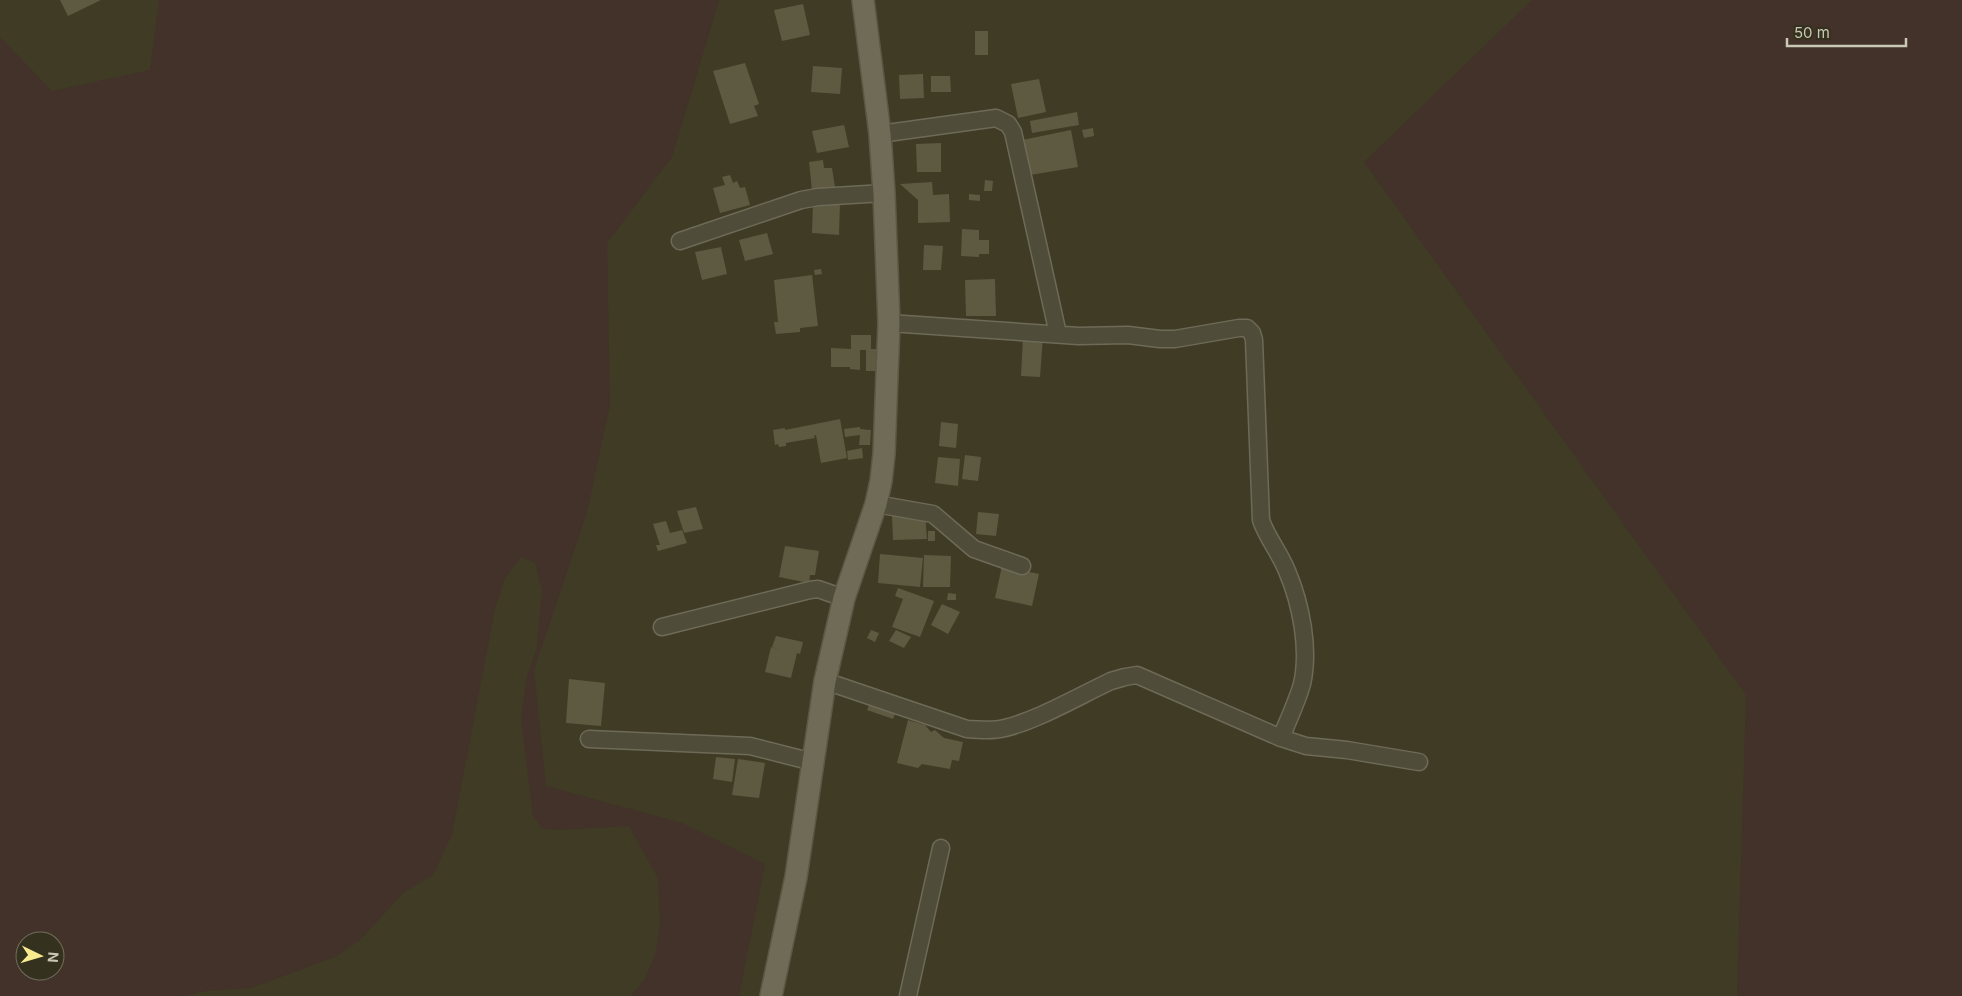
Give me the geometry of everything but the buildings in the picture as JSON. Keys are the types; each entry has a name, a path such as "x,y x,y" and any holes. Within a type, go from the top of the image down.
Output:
{"main road":[{"path":"771,996 796,877 825,681 844,598 876,504 884,454 889,323 884,193 880,134 863,0"}],"street":[{"path":"880,134 996,118 1008,124 1014,132 1058,334"},
{"path":"680,241 800,200 884,193"},
{"path":"889,323 1079,336 1128,335 1175,340 1239,328 1247,328 1252,333 1254,340 1260,520 1287,571 1301,612 1303,625 1304,674 1281,738"},
{"path":"876,504 933,514 974,549 1022,566"},
{"path":"662,627 810,590 818,589 844,598"},
{"path":"825,681 967,729 982,731 1004,729 1111,682 1137,675 1281,738 1306,746 1347,750 1419,762"},
{"path":"590,740 750,746 813,762"},
{"path":"908,996 941,848"}],"shaded area":[{"path":"159,0 719,0 672,157 607,243 610,405 587,512 534,670 546,786 682,823 765,864 739,996 631,996 644,980 656,953 660,922 658,878 629,826 555,830 542,828 533,816 521,718 527,676 537,648 542,591 535,563 521,557 504,580 495,609 452,834 433,875 403,893 361,939 337,956 251,988 206,991 184,996 0,996 0,37 52,91 150,70"},
{"path":"1532,0 1962,0 1962,996 1737,996 1746,695 1364,162"}]}
